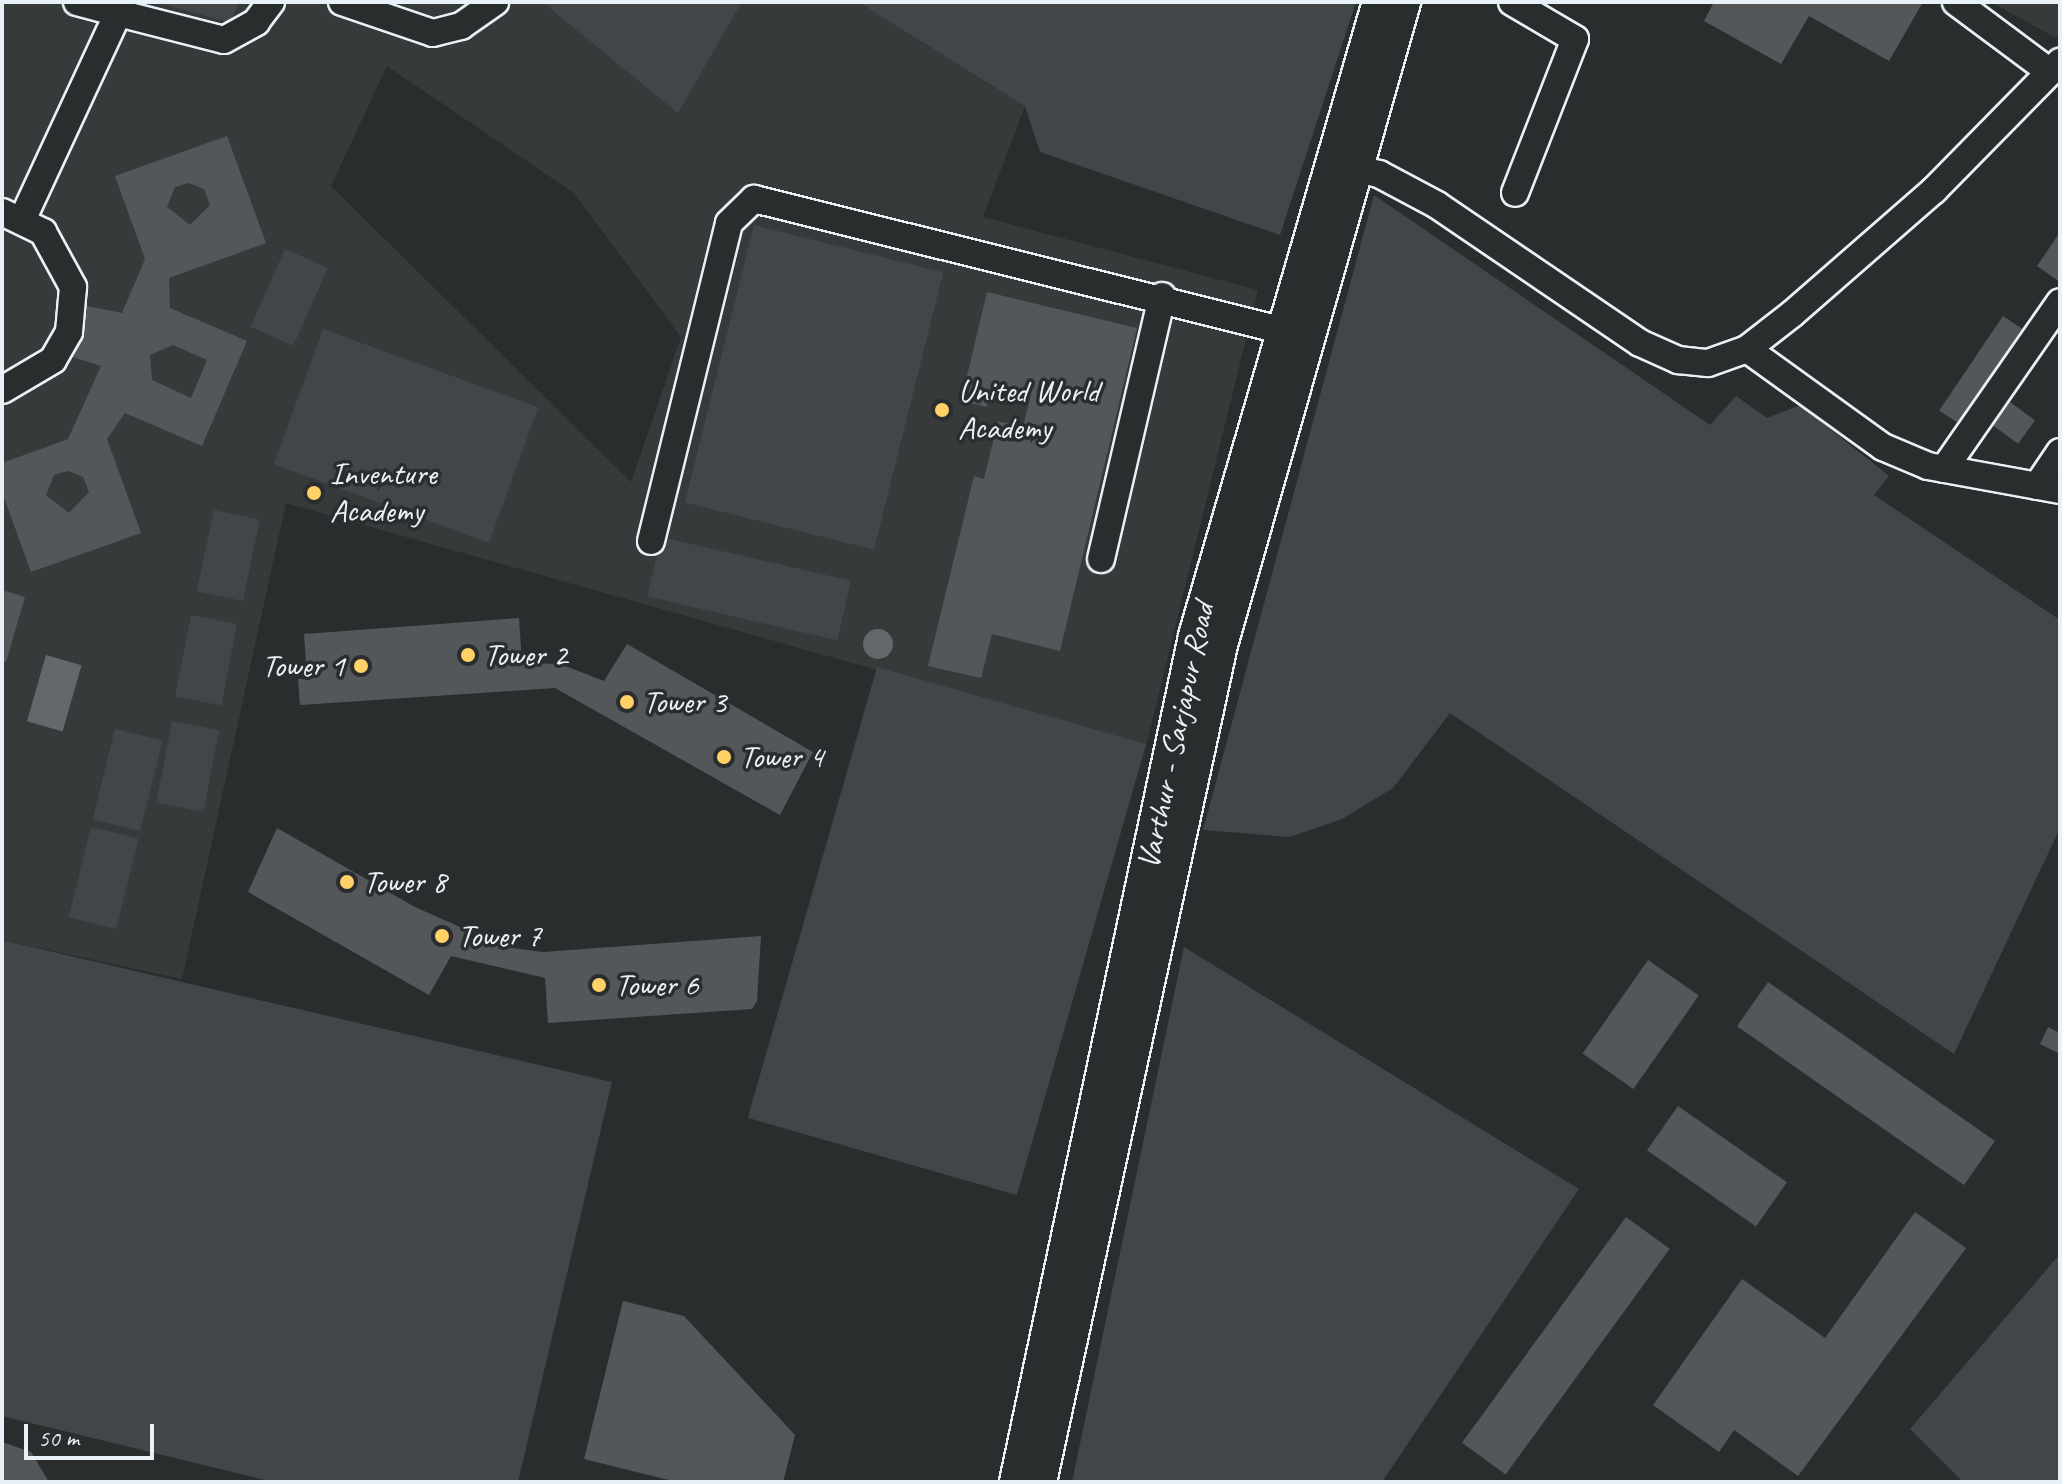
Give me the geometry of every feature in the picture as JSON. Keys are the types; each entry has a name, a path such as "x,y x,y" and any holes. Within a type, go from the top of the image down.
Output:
{"main road":[{"name":"Varthur - Sarjapur Road","path":"1040,1482 1221,645 1344,166 1379,2"},
{"name":"Varthur - Sarjapur Road","path":"1016,1482 1195,636 1281,330 1404,2"}],"street":[{"path":"77,2 224,40 256,22 271,2"},
{"path":"342,2 433,33 461,26 495,2"},
{"path":"1512,2 1575,39 1515,193"},
{"path":"1344,166 1437,205 1652,349 1708,363 1747,349 1934,190 2055,67 1956,2"},
{"path":"2,390 53,360 69,332 73,287 63,257 12,215 118,13"},
{"path":"651,541 729,223 754,199 1162,296 1281,330"},
{"path":"1101,559 1162,296"},
{"path":"1944,469 2060,302"},
{"path":"1747,349 1883,447 1944,469 2048,488 2060,452"}],"shaded area":[{"path":"2,2 154,2 230,23 239,2 542,2 678,112 742,2 858,2 1025,106 983,217 1258,290 1146,746 286,503 182,979 2,940","holes":["387,66 574,193 681,337 631,482 331,186"]},
{"path":"154,2 239,2 230,23"},
{"path":"542,2 742,2 678,113"},
{"path":"858,2 1356,2 1280,235 1040,152 1025,106"},
{"path":"1991,2 2060,2 2060,32 2056,38"},
{"path":"1374,195 1710,425 1736,396 1767,418 1800,405 1889,476 1874,495 2060,620 2060,828 1954,1054 1450,713 1393,788 1342,819 1290,837 1203,830"},
{"path":"754,225 943,272 874,550 685,503"},
{"path":"285,249 328,268 293,346 250,327"},
{"path":"323,329 538,407 489,543 274,464"},
{"path":"214,510 260,520 243,601 197,591"},
{"path":"661,537 851,581 837,640 647,596"},
{"path":"191,615 237,624 221,705 175,696"},
{"path":"878,629 884,630 892,638 892,650 884,658 878,659 872,658 864,650 863,644 864,638 872,630"},
{"path":"46,655 82,665 63,732 27,721"},
{"path":"877,667 1146,744 1017,1195 748,1118"},
{"path":"172,721 219,730 203,812 156,802"},
{"path":"115,729 163,741 140,831 93,819"},
{"path":"91,827 139,839 116,929 69,917"},
{"path":"2,940 612,1082 518,1482 274,1482 2,1416"},
{"path":"1184,947 1579,1189 1382,1482 1072,1482"},
{"path":"2060,1254 2060,1482 1963,1482 1910,1429"}],"building":[{"path":"1714,2 1923,2 1889,61 1809,16 1781,64 1704,21"},
{"path":"227,136 266,243 169,278 170,308 247,341 202,446 125,413 107,439 141,533 31,572 2,492 2,463 68,439 101,366 73,357 87,306 122,313 145,259 115,176","holes":["189,183 204,189 210,205 190,225 167,207 175,187","173,345 207,360 191,398 152,380 150,355","68,471 83,477 89,492 69,513 46,495 54,475"]},
{"path":"2060,232 2060,282 2037,266"},
{"path":"987,292 1137,328 1060,651 992,634 981,678 928,666 974,476 984,479 998,421 1023,427 1030,398 991,388 987,407 961,401"},
{"path":"2003,316 2022,329 1958,423 1939,411"},
{"path":"2010,402 2035,420 2018,444 1993,425"},
{"path":"2,590 25,597 6,662 2,661"},
{"path":"519,618 522,663 560,664 604,681 627,644 813,752 780,815 555,688 300,705 298,679 307,678 304,634"},
{"path":"277,828 415,907 505,947 543,952 761,936 757,1001 752,1009 548,1023 545,978 451,956 429,995 248,892"},
{"path":"1648,960 1699,996 1633,1089 1583,1053"},
{"path":"1768,982 1995,1141 1964,1185 1737,1026"},
{"path":"2048,1027 2060,1033 2060,1054 2040,1044"},
{"path":"1678,1106 1787,1182 1756,1227 1647,1150"},
{"path":"1915,1212 1966,1248 1798,1476 1734,1430 1719,1452 1653,1405 1742,1279 1825,1338"},
{"path":"1626,1217 1670,1249 1506,1474 1462,1443"},
{"path":"623,1301 684,1316 795,1435 783,1482 677,1482 584,1459"},
{"path":"2,1442 31,1452 49,1482 2,1482"}],"place":[{"name":"United World Academy","path":"942,410"},
{"name":"Inventure Academy","path":"314,493"},
{"name":"Tower 2","path":"468,655"},
{"name":"Tower 1","path":"361,666"},
{"name":"Tower 3","path":"627,702"},
{"name":"Tower 4","path":"724,757"},
{"name":"Tower 8","path":"347,882"},
{"name":"Tower 7","path":"442,936"},
{"name":"Tower 6","path":"599,985"}]}
